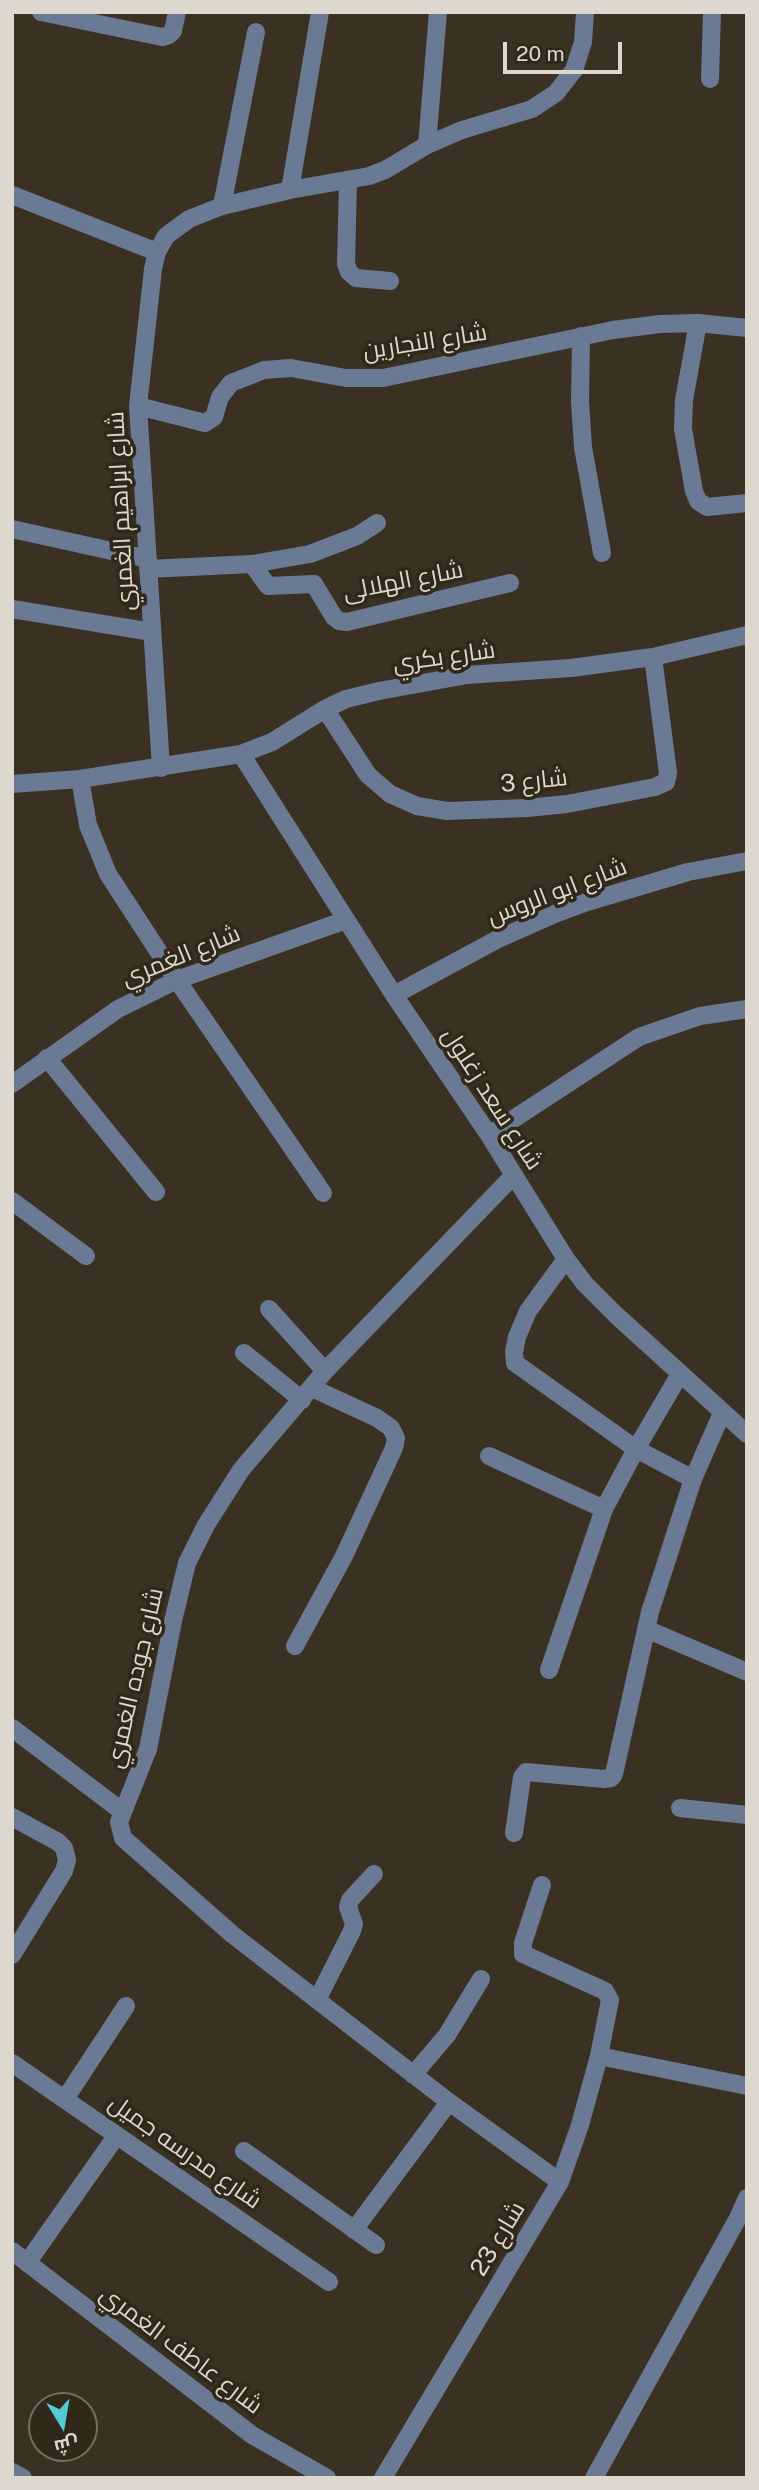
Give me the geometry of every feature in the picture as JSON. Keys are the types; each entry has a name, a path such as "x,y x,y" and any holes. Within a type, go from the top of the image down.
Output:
{"street":[{"path":"41,12 162,37 173,31 177,12"},
{"path":"290,190 320,12"},
{"path":"426,145 438,12"},
{"path":"12,195 157,252 166,236 189,219 222,206 290,190 348,181 385,170 426,145 462,130 532,109 556,93 574,70 583,42 585,12"},
{"path":"710,79 712,12"},
{"path":"222,206 256,32"},
{"path":"348,181 346,264 349,272 356,278 390,281"},
{"name":"شارع ابراهيم الغمري","path":"157,252 138,407 161,768"},
{"path":"698,323 684,400 684,440 694,491 698,501 707,506 747,503"},
{"name":"شارع النجارين","path":"138,407 205,423 214,417 220,397 231,383 264,370 291,368 346,378 383,378 580,336 660,324 698,323 747,328"},
{"path":"580,336 583,447 602,553"},
{"path":"12,529 148,564 252,564 310,554 357,536 377,523"},
{"name":"شارع الهلالى","path":"252,564 268,586 314,584 334,617 347,622 509,583"},
{"path":"12,609 152,632"},
{"name":"شارع بكري","path":"12,784 80,779 241,754 272,742 346,699 379,691 467,675 572,668 653,657 747,635"},
{"name":"شارع 3","path":"325,709 368,775 390,794 417,807 447,811 567,804 655,787 666,782 668,773 653,657"},
{"name":"شارع سعد زغلول","path":"241,754 394,995 489,1135 566,1259 585,1284 747,1434"},
{"path":"80,779 88,825 108,874 323,1194"},
{"name":"شارع ابو الروس","path":"394,995 498,939 567,909 688,872 747,861"},
{"name":"شارع الغمري","path":"12,1084 118,1009 177,979 346,920"},
{"path":"489,1135 639,1037 700,1016 747,1009"},
{"path":"47,1058 156,1192"},
{"name":"شارع جوده الغمري","path":"123,1812 148,1749 187,1563 206,1525 241,1470 325,1371 513,1175"},
{"path":"12,1201 86,1256"},
{"path":"566,1259 528,1311 517,1337 515,1363 636,1448 693,1479"},
{"path":"269,1309 325,1371"},
{"path":"244,1353 307,1394 377,1418 391,1428 396,1438 394,1448 344,1556 295,1646"},
{"path":"548,1670 604,1509 680,1374"},
{"path":"514,1833 522,1777 526,1772 604,1779 611,1778 614,1774 646,1629 693,1479 722,1413"},
{"path":"489,1456 604,1509"},
{"path":"646,1629 747,1672"},
{"path":"12,1728 123,1812 119,1822 123,1838 233,1934 413,2075 561,2182"},
{"path":"680,1808 747,1815"},
{"path":"12,1817 58,1842 64,1848 66,1860 64,1871 12,1955"},
{"path":"317,2000 352,1931 354,1924 348,1907 350,1900 374,1874"},
{"name":"شارع 23","path":"383,2478 561,2182 599,2056 610,2000 604,1991 523,1954 523,1944 542,1885"},
{"path":"413,2075 447,2035 481,1979"},
{"path":"65,2099 127,2007"},
{"path":"599,2056 747,2086"},
{"name":"شارع مدرسه جميل","path":"12,2063 329,2282"},
{"path":"354,2230 449,2102"},
{"path":"27,2263 117,2134"},
{"path":"244,2151 376,2245"},
{"path":"594,2478 747,2198"},
{"name":"شارع عاطف الغمري","path":"12,2250 252,2435 327,2478"},
{"path":"12,2472 23,2478"}]}
